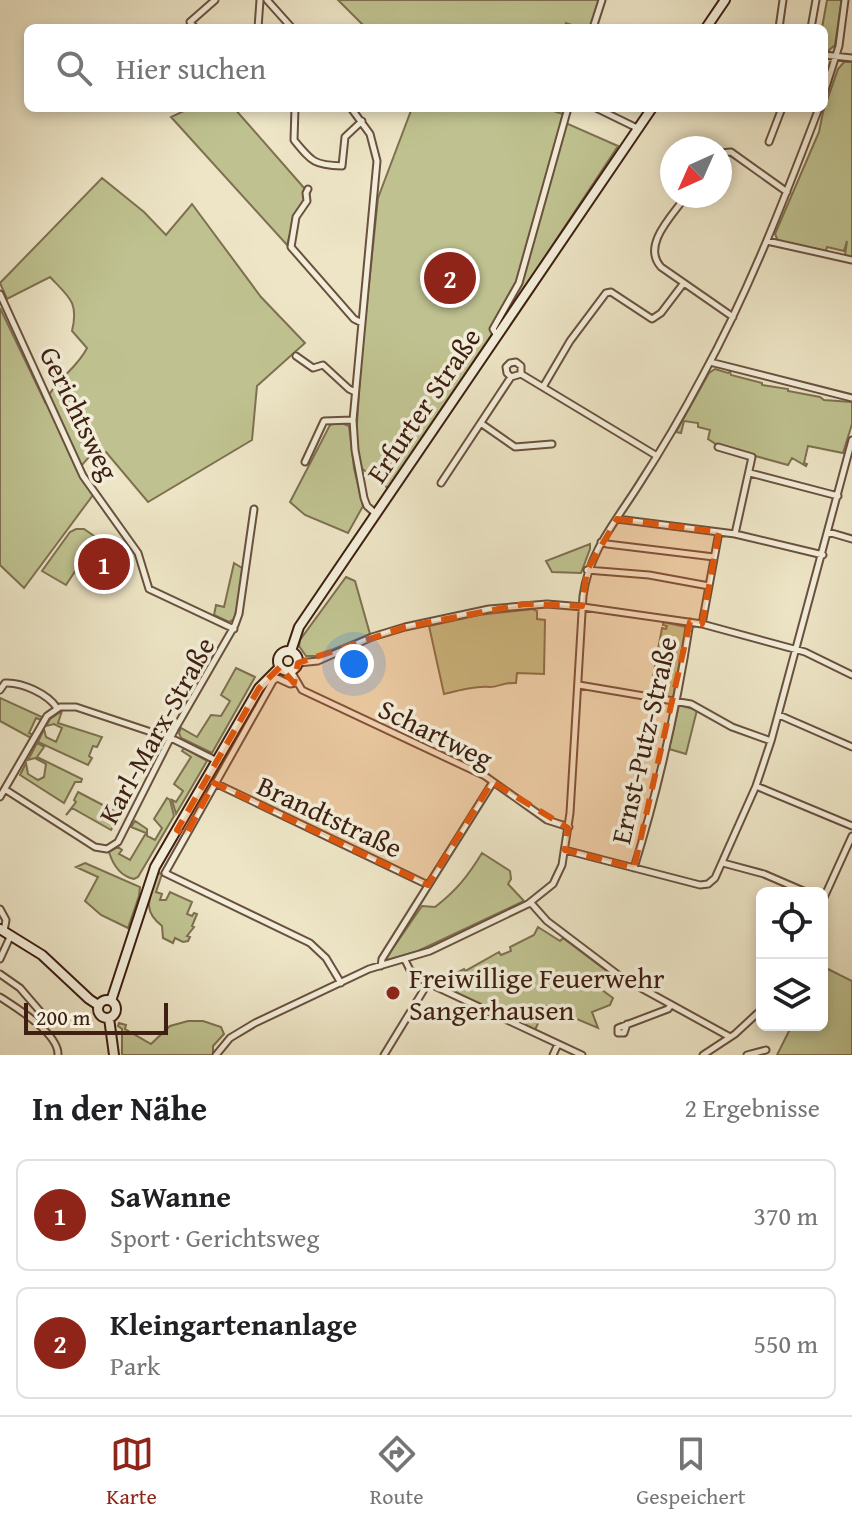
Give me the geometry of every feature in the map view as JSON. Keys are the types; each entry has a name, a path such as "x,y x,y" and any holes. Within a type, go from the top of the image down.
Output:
{"main road":[{"path":"709,24 725,0"},
{"name":"Erfurter Straße","path":"291,651 297,631 375,513 649,112"},
{"path":"291,651 297,655 298,663 291,671 280,667 280,654 291,651"},
{"path":"111,1001 151,877 182,832 217,761 262,685 280,667"},
{"path":"5,931 42,955 98,1005 100,1016 109,1018"},
{"path":"98,1005 104,1000 111,1001 116,1009 109,1018 114,1055"}],"street":[{"path":"192,24 190,22 207,2 215,0"},
{"path":"258,24 260,0"},
{"path":"267,0 288,24"},
{"path":"594,24 602,0"},
{"path":"780,24 783,0"},
{"path":"812,24 816,0"},
{"path":"828,81 836,56 845,0"},
{"path":"828,55 852,58"},
{"path":"295,112 294,140 319,165 342,166 345,137 362,121"},
{"path":"354,112 370,134 377,155 353,420 363,494 367,506 375,513"},
{"path":"497,336 493,329 519,283 567,112"},
{"path":"604,112 637,128"},
{"path":"769,142 780,112"},
{"path":"216,1055 243,1029 381,966 430,951 531,903 555,881 569,827 587,570 601,542 657,456 733,317 767,241 817,112"},
{"path":"732,153 787,192"},
{"path":"308,189 307,201 296,217 291,247 354,319 362,323"},
{"path":"678,208 653,250 658,265 733,317"},
{"path":"767,241 852,260"},
{"path":"543,387 570,341 609,291 651,320 661,314 683,284"},
{"name":"Gerichtsweg","path":"0,294 78,467 138,553 149,589 234,629"},
{"path":"296,356 313,368 323,365 355,392"},
{"path":"710,362 852,398"},
{"path":"511,377 506,369 510,363 520,364 521,374"},
{"path":"521,374 657,456"},
{"path":"511,377 521,374"},
{"path":"441,483 511,377"},
{"path":"305,462 324,421 353,420"},
{"path":"482,424 515,447 552,444"},
{"path":"565,850 704,885 715,878 756,786 771,741 852,440"},
{"path":"718,447 751,454 750,473 735,534"},
{"path":"750,473 838,496"},
{"name":"Karl-Marx-Straße","path":"2,793 99,849 109,848 118,842 133,818 171,738 234,629 239,614 254,509"},
{"path":"617,519 735,534 823,555"},
{"name":"Ernst-Putz-Straße","path":"702,624 719,532"},
{"path":"828,532 852,539"},
{"path":"601,542 714,557"},
{"path":"587,570 649,575 709,586"},
{"path":"298,663 318,661 372,637 405,627 524,604 583,607 702,624 797,649 852,675"},
{"name":"Ernst-Putz-Straße","path":"634,868 651,813 677,701 690,622"},
{"path":"291,671 296,683 290,684 277,678 273,681 215,783 182,832 165,873 310,943 326,958 341,983"},
{"path":"0,690 6,683 18,684 49,699 57,708"},
{"name":"Schartweg","path":"296,683 302,690 483,775 547,820 569,827"},
{"path":"579,685 696,706 732,727 771,741"},
{"path":"2,793 45,719 57,708 76,707 171,738 217,761"},
{"path":"779,715 852,747"},
{"path":"381,966 382,959 493,782"},
{"name":"Brandtstraße","path":"215,783 428,885"},
{"path":"756,786 852,826"},
{"path":"828,889 852,836"},
{"path":"723,863 764,874 794,887"},
{"path":"531,903 547,921 616,973 730,1037"},
{"path":"0,909 6,920 0,959"},
{"path":"405,960 413,973 428,983 582,1055"},
{"path":"0,974 20,988 44,1016"},
{"path":"384,1055 428,983"},
{"path":"0,997 48,1034 57,1045 58,1055"},
{"path":"627,1024 668,1009 671,1005"},
{"path":"703,1055 756,1014"},
{"path":"553,1055 558,1044"},
{"path":"747,1055 766,1050"}],"highlighted area":[{"path":"617,519 719,532 702,624 690,622 634,868 565,850 568,828 492,782 428,885 214,783 186,835 177,830 259,688 280,667 294,683 298,663 405,627 524,604 582,606 587,570"}],"green space":[{"path":"338,0 599,0 591,24 362,24"},
{"path":"827,0 841,0 835,45 828,51 828,24 823,24"},
{"path":"844,62 852,62 852,257 845,255 847,241 844,251 827,247 826,251 778,241 775,234 819,132 823,112 828,112 828,98 838,69"},
{"path":"182,112 238,112 305,189 303,193 306,198 295,215 287,245 171,117"},
{"path":"410,112 557,112 563,114 561,121 618,146 388,488 361,468 356,440 378,198"},
{"path":"102,178 144,212 166,235 192,204 261,297 305,343 257,386 252,440 148,502 106,452 102,454 96,449 81,466 96,491 24,588 0,565 0,308 45,402 87,348 72,331 74,313 71,301 50,277 7,299 0,283"},
{"path":"715,369 762,385 824,400 852,402 852,424 843,453 808,446 806,466 792,458 788,465 719,446 708,439 710,430 698,427 698,423 684,421 681,433 676,432 709,373"},
{"path":"339,422 349,426 363,506 348,533 305,515 290,502 330,425"},
{"path":"84,529 97,538 66,585 42,571 70,532"},
{"path":"590,544 581,573 552,572 546,561"},
{"path":"234,563 242,568 241,592 234,619 229,622 214,615 216,605 224,607"},
{"path":"346,577 355,581 370,634 317,656 306,656 299,646 300,640"},
{"path":"537,611 537,619 545,620 544,674 517,673 516,683 444,694 429,626 479,615"},
{"path":"663,622 686,627 673,698 650,693 662,628 666,629 667,626"},
{"path":"236,668 255,677 212,753 181,738 181,728 197,737 211,715 221,716 230,701 221,695"},
{"path":"0,698 42,717 41,720 36,718 29,733 33,735 31,738 0,721"},
{"path":"679,705 697,710 686,754 669,749"},
{"path":"62,711 58,723 102,737 97,747 93,746 88,765 38,742 44,729 46,737 56,742 62,728 54,724 46,726"},
{"path":"37,743 44,747 37,757 82,779 75,782 64,803 20,775 26,763 28,774 38,780 44,777 46,764 35,758 28,760"},
{"path":"184,748 207,761 176,814 172,800 176,802 183,791 174,784 191,757 182,751"},
{"path":"78,792 120,814 111,830 72,808 66,815 76,802"},
{"path":"167,798 174,816 138,877 134,879 121,873 109,852 118,847 122,850 119,854 130,860 146,833 131,827 135,821 147,829 147,836 155,840 162,828 154,819"},
{"path":"482,853 510,871 508,884 524,901 418,951 384,961 422,906 435,907 442,901 461,883"},
{"path":"85,863 140,887 128,928 101,915 85,901 98,877 76,867"},
{"path":"158,873 162,874 156,892 162,894 160,900 166,900 170,892 192,902 187,914 197,914 194,927 187,936 190,937 188,941 175,938 173,943 163,938 162,926 151,914 150,895"},
{"path":"538,927 560,941 563,938 608,972 598,987 613,998 610,1005 592,1012 598,1028 546,1006 535,1030 438,985 440,981 499,952 501,955 511,951 510,947 534,935"},
{"path":"828,969 852,981 852,1055 777,1055 789,1031 828,1031"},
{"path":"203,1021 221,1027 224,1034 213,1046 213,1055 122,1055 122,1029 119,1023 151,1044 170,1026"}],"place":[{"name":"Kleingartenanlage","path":"450,278"},
{"name":"SaWanne","path":"104,564"},
{"name":"Freiwillige Feuerwehr Sangerhausen","path":"393,993"}]}
